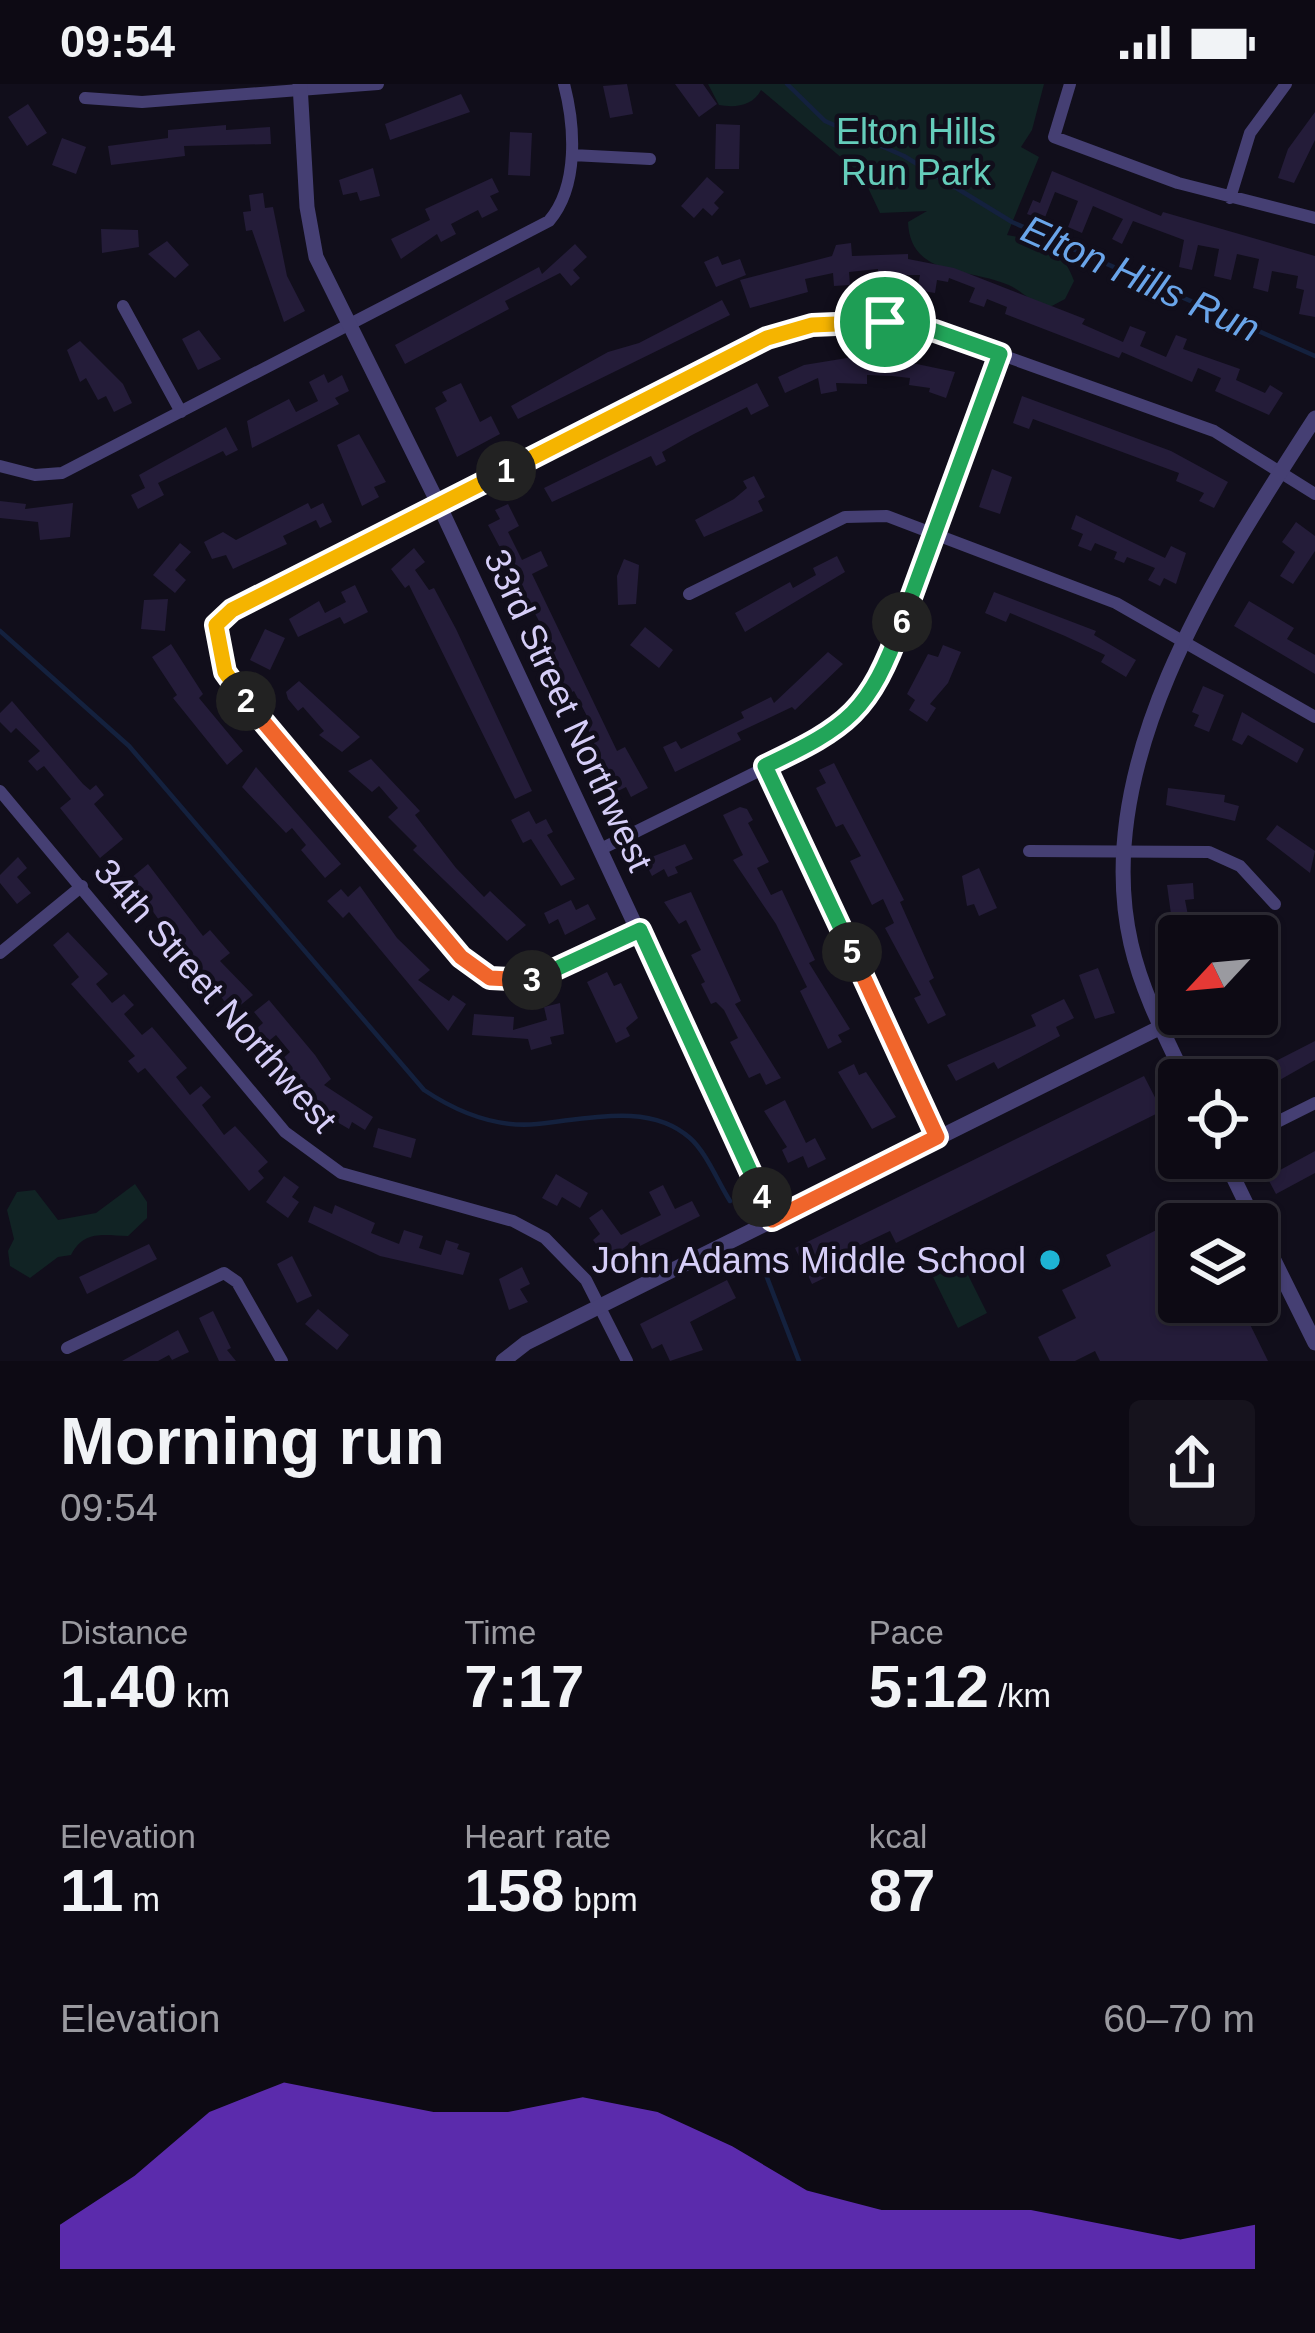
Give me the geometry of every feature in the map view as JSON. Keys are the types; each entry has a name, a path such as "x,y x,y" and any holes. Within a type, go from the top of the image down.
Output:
{"street":[{"path":"85,98 142,102 378,84"},
{"path":"0,466 35,475 62,473 549,221 563,196 572,154 564,84"},
{"path":"1070,84 1054,136 1121,164 1315,218"},
{"path":"1230,198 1250,133 1286,84"},
{"name":"33rd Street Northwest","path":"300,87 310,234 772,1220"},
{"path":"572,154 650,158"},
{"path":"123,306 181,412"},
{"path":"640,930 519,983 476,971 225,672 216,625 232,610 790,331 832,322 885,322 935,331 1000,354 1214,431 1315,494"},
{"path":"602,849 836,731 866,700 894,643 1000,354"},
{"path":"1158,1019 1130,940 1124,850 1132,784 1146,730 1186,640 1315,418"},
{"path":"689,595 845,517 887,516 1062,578 1186,640 1315,717"},
{"path":"765,766 937,1137"},
{"name":"34th Street Northwest","path":"0,791 305,1149 367,1183 530,1229 566,1255 601,1306 627,1361"},
{"path":"1029,851 1227,856 1275,904"},
{"path":"0,953 82,886"},
{"path":"503,1361 526,1343 1158,1028"},
{"path":"1278,1122 1315,1103"},
{"path":"1278,1260 1307,1308 1315,1343"},
{"path":"68,1348 224,1273 237,1282 282,1361"}],"green space":[{"name":"Elton Hills Run Park","path":"708,84 1044,84 1032,130 1021,147 1039,157 1007,235 1040,243 1064,261 1074,281 1065,299 1048,308 1006,284 930,262 911,240 908,222 927,211 880,213 862,175 761,90 748,103 725,106 719,105"},
{"path":"135,1184 147,1202 147,1218 128,1236 88,1238 71,1255 58,1257 30,1278 10,1266 8,1251 14,1239 7,1210 17,1192 35,1190 58,1220 96,1213"},
{"path":"962,1263 987,1313 958,1328 933,1277"}],"building":[{"path":"627,84 633,114 610,118 603,86"},
{"path":"675,84 703,84 717,104 699,117"},
{"path":"461,94 470,112 390,140 385,124"},
{"path":"28,104 47,133 27,146 8,117"},
{"path":"1315,112 1315,140 1294,183 1278,178 1288,149"},
{"path":"716,124 740,125 739,169 715,169"},
{"path":"226,125 226,130 270,127 271,144 184,146 185,156 111,165 108,146 168,138 168,130"},
{"path":"510,132 532,133 530,176 508,175"},
{"path":"62,138 86,147 76,174 52,165"},
{"path":"373,168 380,196 360,201 357,192 343,195 339,180"},
{"path":"1052,171 1161,216 1163,212 1315,256 1315,317 1299,314 1304,290 1296,288 1298,276 1272,271 1268,292 1253,288 1259,259 1237,254 1231,280 1214,276 1219,249 1198,245 1192,270 1179,267 1184,240 1133,221 1122,244 1112,239 1123,219 1093,206 1082,233 1068,227 1078,201 1055,192 1044,220 1027,214 1033,200 1040,203"},
{"path":"707,177 724,192 714,203 719,208 712,216 703,208 694,218 681,206"},
{"path":"492,178 499,192 490,196 498,210 482,218 478,210 451,224 456,234 441,242 437,234 401,259 391,239 430,220 425,209"},
{"path":"263,193 265,208 273,207 287,276 305,311 284,322 252,230 246,231 243,212 251,211 249,195"},
{"path":"101,229 138,230 139,247 102,253"},
{"path":"167,241 189,265 175,278 148,254"},
{"path":"851,243 852,256 908,254 908,259 954,268 1085,319 1082,324 1123,342 1130,326 1146,332 1140,346 1166,357 1176,335 1187,339 1183,349 1240,369 1236,380 1265,393 1270,385 1283,393 1269,415 1215,391 1221,378 1198,368 1192,382 1122,352 1119,358 1005,314 1007,307 987,299 984,307 969,302 975,288 949,278 948,282 937,280 935,293 917,290 920,275 892,275 892,288 878,287 878,269 849,272 850,285 834,286 833,273 805,279 808,292 750,308 740,280 832,256 836,245"},
{"path":"575,244 587,257 573,270 580,278 571,286 560,273 505,301 509,309 405,364 395,345 539,267 542,274"},
{"path":"718,256 722,265 740,259 746,275 716,287 704,262"},
{"path":"722,300 730,315 518,419 511,406 608,352 639,343"},
{"path":"199,330 221,359 198,370 182,339"},
{"path":"80,341 123,384 132,403 114,412 106,396 98,400 86,378 80,382 67,350"},
{"path":"847,358 893,359 955,372 946,398 929,392 930,388 909,385 910,378 867,375 867,384 836,383 837,391 821,394 818,378 785,393 778,377 804,365"},
{"path":"324,374 328,383 342,375 349,391 335,398 339,404 252,448 247,421 289,399 296,412 318,401 309,382"},
{"path":"461,383 480,422 491,416 500,434 457,457 435,408 447,401 442,392"},
{"path":"757,383 769,406 751,415 747,407 692,435 662,452 666,461 656,466 651,456 552,502 544,488"},
{"path":"1022,396 1171,451 1228,482 1214,508 1199,501 1204,493 1176,481 1179,473 1033,419 1029,429 1013,423"},
{"path":"226,427 238,450 226,456 223,451 158,483 164,495 138,509 131,495 145,488 139,475"},
{"path":"359,434 386,482 374,487 379,497 362,506 337,445"},
{"path":"992,469 1012,477 1000,514 979,507"},
{"path":"754,476 765,497 758,501 763,511 704,537 695,520 734,499 747,488 743,481"},
{"path":"0,501 26,504 25,509 73,503 70,537 40,540 38,522 0,518"},
{"path":"308,503 311,509 323,503 332,522 320,528 316,520 283,536 287,544 233,569 226,555 212,559 204,542 223,532 236,540"},
{"path":"508,504 519,526 508,532 522,560 541,551 548,566 532,574 617,751 625,747 648,788 631,797 626,787 614,793 585,722 589,720 574,691 567,695 542,640 548,638 488,525 500,519 495,510"},
{"path":"1076,515 1165,558 1171,546 1186,553 1176,584 1164,578 1160,586 1148,580 1155,568 1127,557 1124,563 1114,559 1117,552 1095,543 1091,551 1078,546 1083,534 1071,529"},
{"path":"1296,522 1315,536 1315,551 1293,584 1280,576 1295,552 1282,542"},
{"path":"180,543 191,552 175,570 186,580 175,593 153,575"},
{"path":"414,548 425,562 415,570 429,590 434,588 456,629 532,791 515,799 409,585 405,588 391,569"},
{"path":"837,556 845,572 745,632 735,613 790,582 793,588 816,575 813,568"},
{"path":"624,559 639,565 636,604 618,605 617,576"},
{"path":"355,585 368,612 344,624 340,617 298,637 289,619 319,601 325,613 346,602 341,592"},
{"path":"994,592 1096,631 1094,635 1136,660 1126,677 1101,662 1105,655 1065,636 1010,613 1006,622 985,613"},
{"path":"168,599 165,631 141,629 144,600"},
{"path":"1249,601 1294,628 1287,639 1315,655 1315,674 1234,626"},
{"path":"645,627 673,650 659,668 630,645"},
{"path":"265,629 285,638 270,670 250,660"},
{"path":"171,644 203,694 199,698 243,751 227,765 173,698 177,695 152,657"},
{"path":"943,645 961,652 948,683 930,704 936,708 927,722 909,710 915,700 907,694 928,654 938,657"},
{"path":"828,652 843,664 795,710 792,707 737,733 741,740 675,772 663,747 676,741 681,749 744,718 741,712 771,697 774,703"},
{"path":"299,681 360,737 342,752 319,735 324,731 303,707 298,711 288,699 286,692"},
{"path":"1203,686 1224,695 1209,732 1194,726 1199,715 1192,712"},
{"path":"12,701 83,784 90,790 96,785 104,795 94,804 123,839 100,858 60,808 71,799 44,766 37,771 28,761 40,751 16,728 11,733 0,722 0,713"},
{"path":"1242,712 1304,749 1297,763 1248,735 1242,745 1232,740"},
{"path":"371,759 420,811 415,815 456,868 484,897 490,891 526,925 507,941 413,850 417,846 388,817 398,808 379,786 372,792 348,771"},
{"path":"834,763 904,900 900,902 934,978 929,981 946,1015 928,1024 914,998 921,995 885,928 894,923 883,899 872,905 850,861 861,856 843,824 836,827 816,788 826,783 819,770"},
{"path":"256,767 341,864 325,878 301,850 306,845 292,828 286,833 242,787"},
{"path":"1168,788 1225,795 1224,802 1239,806 1235,821 1166,805"},
{"path":"740,807 753,820 748,823 769,862 757,868 771,895 782,890 815,960 809,963 850,1029 838,1035 842,1042 828,1049 800,991 807,987 776,924 733,860 743,855 723,815"},
{"path":"529,811 536,824 546,819 553,832 547,835 575,879 561,886 531,839 523,843 511,820"},
{"path":"1277,825 1315,851 1310,873 1266,839"},
{"path":"685,844 693,859 675,867 678,873 668,877 664,869 652,876 644,860"},
{"path":"18,857 27,868 17,877 31,893 17,904 0,883 0,875"},
{"path":"148,864 203,936 210,930 230,953 220,961 253,995 232,1012 171,926 166,930 142,896 139,899 125,883"},
{"path":"979,868 997,908 979,916 974,904 967,906 962,876"},
{"path":"1193,883 1194,899 1185,900 1188,915 1171,915 1167,885"},
{"path":"360,886 397,938 430,970 418,980 449,1001 453,995 466,1004 448,1031 349,912 343,918 327,901 341,889 348,897"},
{"path":"691,892 741,1001 735,1004 781,1078 766,1085 760,1073 749,1078 730,1042 738,1038 724,1010 716,1002 711,1004 701,984 705,982 691,955 701,950 686,920 679,924 664,902"},
{"path":"571,900 576,910 588,904 596,919 565,935 558,919 549,924 544,913"},
{"path":"68,932 108,974 96,984 112,1003 124,994 134,1005 124,1014 142,1035 152,1027 187,1068 176,1077 190,1095 201,1086 211,1097 202,1105 224,1135 235,1126 268,1162 258,1171 264,1178 249,1191 145,1068 138,1073 128,1061 135,1056 71,984 79,977 53,945"},
{"path":"1098,968 1115,1013 1095,1019 1079,975"},
{"path":"607,972 614,986 621,983 638,1018 626,1028 630,1036 616,1043 587,982"},
{"path":"1064,999 1074,1018 1056,1027 1060,1036 998,1069 994,1062 956,1081 947,1065 1036,1026 1031,1015"},
{"path":"269,1000 331,1079 324,1085 373,1117 365,1130 352,1122 349,1129 332,1119 313,1094 307,1099 279,1062 290,1052 276,1035 264,1045 253,1032 263,1023 254,1012"},
{"path":"560,1003 564,1034 550,1037 552,1044 531,1050 528,1039 472,1035 474,1014 514,1017 513,1030 547,1020 544,1007"},
{"path":"1315,1041 1315,1060 1278,1081 1278,1060"},
{"path":"854,1064 859,1075 866,1072 896,1117 872,1129 838,1072"},
{"path":"1144,1076 1158,1103 1158,1113 896,1243 890,1231 837,1256 843,1269 812,1284 795,1248"},
{"path":"785,1100 806,1143 815,1138 826,1159 808,1168 803,1156 788,1163 782,1150 787,1147 764,1111"},
{"path":"378,1128 416,1139 411,1158 373,1147"},
{"path":"1315,1151 1315,1173 1276,1194 1268,1179 1278,1179 1278,1171"},
{"path":"556,1174 588,1193 580,1208 562,1197 557,1206 542,1198"},
{"path":"284,1176 299,1187 292,1197 299,1202 288,1218 266,1202"},
{"path":"663,1185 675,1209 692,1201 700,1216 632,1250 629,1244 608,1260 593,1240 600,1234 589,1218 602,1209 621,1235 661,1215 649,1192"},
{"path":"335,1205 375,1223 371,1233 399,1244 404,1230 423,1236 419,1248 441,1255 446,1240 459,1244 457,1249 470,1253 463,1275 380,1256 308,1222 314,1206 332,1214"},
{"name":"John Adams Middle School","path":"1158,1229 1158,1323 1249,1323 1268,1361 1100,1361 1095,1351 1075,1361 1050,1361 1038,1337 1076,1318 1062,1290 1111,1266 1106,1255"},
{"path":"149,1244 157,1259 87,1294 79,1277"},
{"path":"292,1256 312,1296 297,1303 277,1264"},
{"path":"522,1267 530,1284 520,1289 528,1302 509,1310 499,1279"},
{"path":"727,1280 736,1298 690,1322 703,1350 670,1361 662,1344 652,1349 640,1324"},
{"path":"318,1309 349,1335 337,1350 305,1324"},
{"path":"213,1311 236,1361 219,1361 199,1318"},
{"path":"178,1330 189,1352 172,1360 169,1355 158,1361 122,1361"}],"waterway":[{"name":"Elton Hills Run","path":"787,84 825,121 904,156 1012,222 1315,356"},
{"path":"0,631 129,746 424,1090 463,1111 507,1123 615,1116 655,1120 696,1144 730,1201"},
{"path":"763,1267 799,1361"}],"place":[{"name":"John Adams Middle School","path":"1050,1260"}],"route":[{"path":"885,322 935,331 1000,354 894,643 866,700 836,731 765,766 937,1137 772,1220 640,930 535,980 504,982 476,971 236,689 218,653 216,625 253,598 767,338 812,325 885,322"}]}
